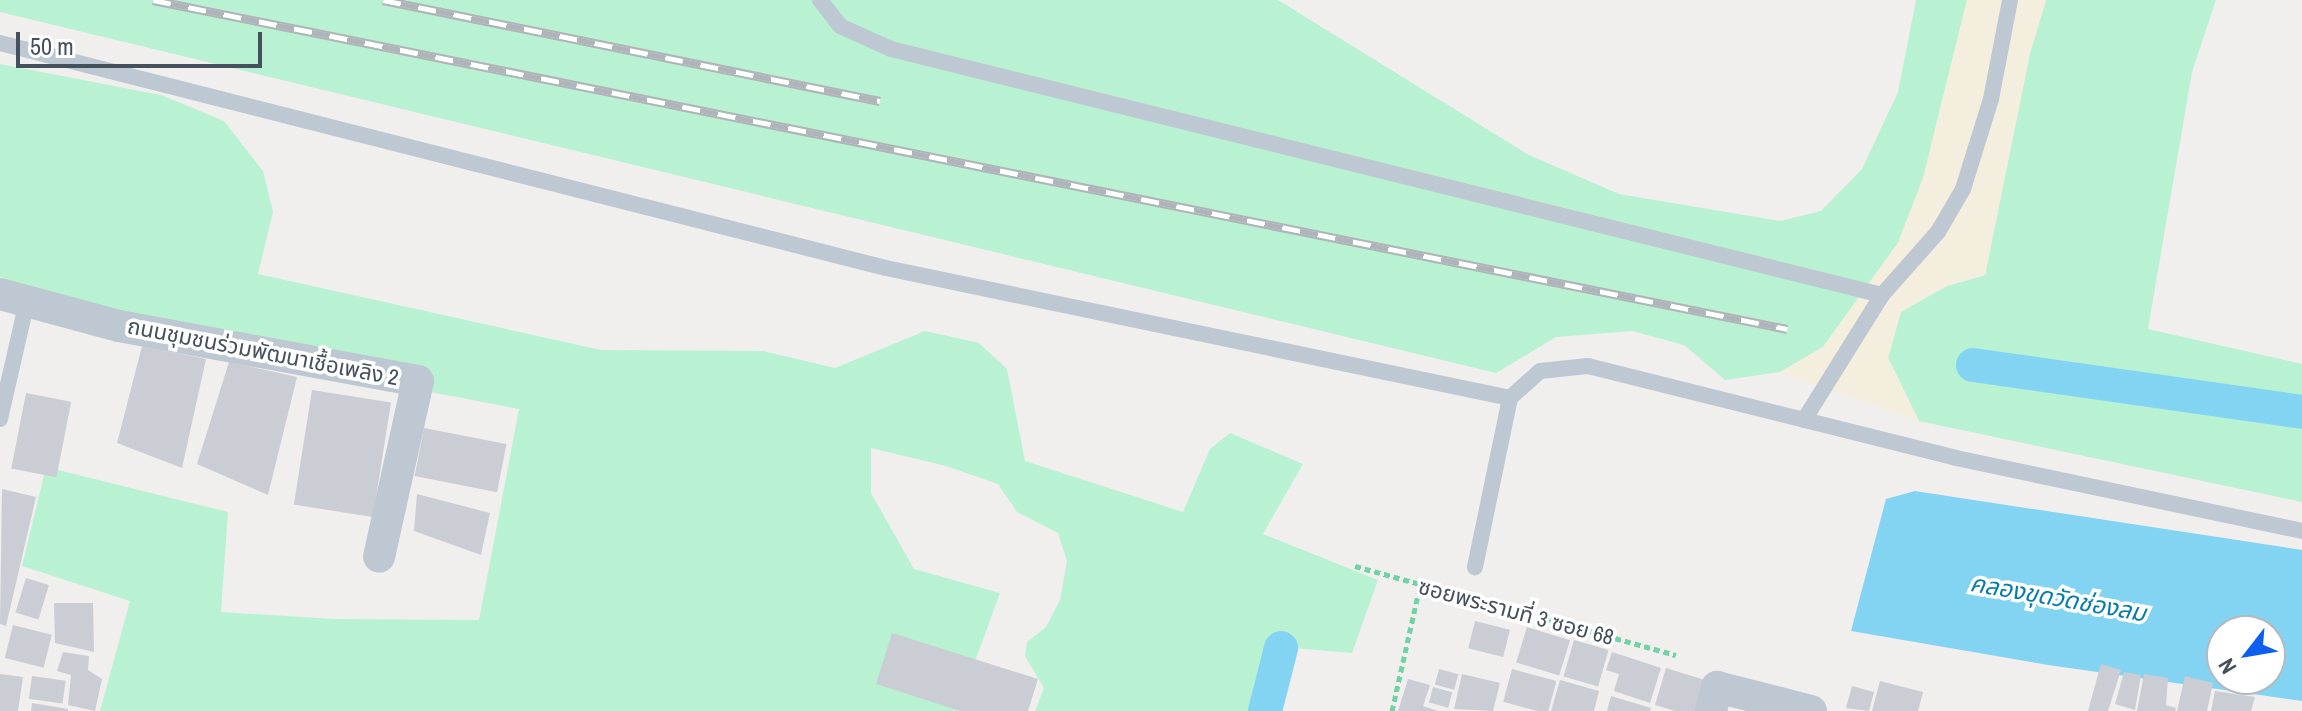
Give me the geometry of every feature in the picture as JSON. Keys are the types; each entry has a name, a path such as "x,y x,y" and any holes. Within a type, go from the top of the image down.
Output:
{"street":[{"name":"ถนนชุมชนร่วมพัฒนาเชื้อเพลิง 2","path":"14,298 119,326 418,381 379,557"},
{"path":"1714,699 1811,711"}],"lane":[{"path":"820,0 840,26 891,49 1882,295"},
{"path":"1804,420 1882,295 1938,232 1963,189 1991,99 2010,0"},
{"path":"0,43 886,268 1510,398"},
{"name":"ถนนชุมชนร่วมพัฒนาเชื้อเพลิง 2","path":"0,419 14,298"},
{"path":"1475,567 1510,398 1540,371 1588,366 1956,458 2302,531"}],"path":[{"name":"ซอยพระรามที่ 3 ซอย 68","path":"1355,566 1676,655"},
{"path":"1392,711 1420,586"}],"green space":[{"path":"0,0 1278,0 1529,155 1619,194 1780,221 1821,211 1862,169 1898,92 1916,0 1967,0 1923,179 1898,243 1823,347 1780,372 1725,380 1684,345 1632,331 1556,337 1496,373 0,12"},
{"path":"2046,0 2216,0 2192,72 2148,329 2302,364 2302,502 1919,421 1888,358 1901,311 1947,286 1985,275 2030,53"},
{"path":"0,64 161,95 224,121 263,171 273,212 258,274 601,350 763,351 835,368 925,331 979,343 1007,369 1025,461 1183,512 1210,449 1230,433 1303,464 1263,534 1378,580 1352,653 1270,646 1254,711 1035,711 1044,688 1025,656 1027,642 1046,627 1060,600 1067,561 1058,533 1017,512 998,484 946,466 871,448 871,493 914,569 1000,593 957,711 100,711 130,601 22,566 46,467 228,512 221,612 336,619 479,620 519,409 425,391 93,307 0,277"}],"sand":[{"path":"1967,0 2046,0 2030,53 1985,275 1947,286 1901,312 1888,358 1919,421 1780,372 1823,347 1898,243 1923,178"}],"water":[{"name":"คลองขุดวัดช่องลม","path":"1915,491 2302,550 2302,701 2260,695 2286,695 2286,615 2206,615 2206,687 2048,665 1851,631 1886,499"}],"building":[{"path":"142,346 206,359 182,468 117,443"},
{"path":"229,362 297,377 268,495 197,464"},
{"path":"312,390 391,403 373,517 294,505"},
{"path":"26,393 71,402 56,477 11,469"},
{"path":"424,428 506,444 497,492 415,476"},
{"path":"2,489 36,497 6,626 0,624"},
{"path":"417,494 490,513 481,555 414,531"},
{"path":"26,578 49,585 38,619 15,612"},
{"path":"54,603 93,603 94,652 55,643"},
{"path":"1475,621 1510,630 1503,657 1468,648"},
{"path":"13,625 52,635 44,668 5,658"},
{"path":"1527,627 1570,640 1559,676 1516,662"},
{"path":"892,633 1038,679 1028,711 960,711 876,684"},
{"path":"1574,640 1609,650 1598,686 1564,677"},
{"path":"63,652 89,656 88,670 102,679 95,711 68,705 71,675 57,671"},
{"path":"1612,652 1661,668 1650,703 1614,691 1619,674 1606,670"},
{"path":"2101,664 2121,670 2108,711 2088,711"},
{"path":"1666,668 1711,682 1702,711 1675,711 1655,705"},
{"path":"1439,669 1458,674 1454,690 1435,684"},
{"path":"1512,669 1556,681 1548,711 1503,702"},
{"path":"2124,672 2141,675 2135,710 2115,704"},
{"path":"0,674 23,677 18,711 0,711"},
{"path":"1462,674 1500,683 1493,711 1454,709"},
{"path":"2144,674 2168,678 2166,705 2176,708 2175,711 2137,711"},
{"path":"32,676 66,681 62,704 29,699"},
{"path":"2185,676 2206,681 2206,695 2210,695 2207,711 2177,711"},
{"path":"1408,679 1430,685 1423,706 1438,711 1398,711"},
{"path":"1560,680 1599,691 1594,711 1551,711"},
{"path":"1880,681 1923,692 1918,711 1872,711"},
{"path":"1852,686 1874,692 1869,711 1846,708"},
{"path":"1433,687 1452,692 1448,708 1429,702"},
{"path":"2214,695 2255,697 2251,711 2211,711"},
{"path":"1611,696 1651,708 1650,711 1607,711"},
{"path":"32,703 68,709 68,711 31,711"}],"waterway":[{"path":"1973,365 2302,412"},
{"path":"1265,711 1281,648"}],"railway":[{"path":"153,0 1787,329"},
{"path":"383,0 880,101"}]}
